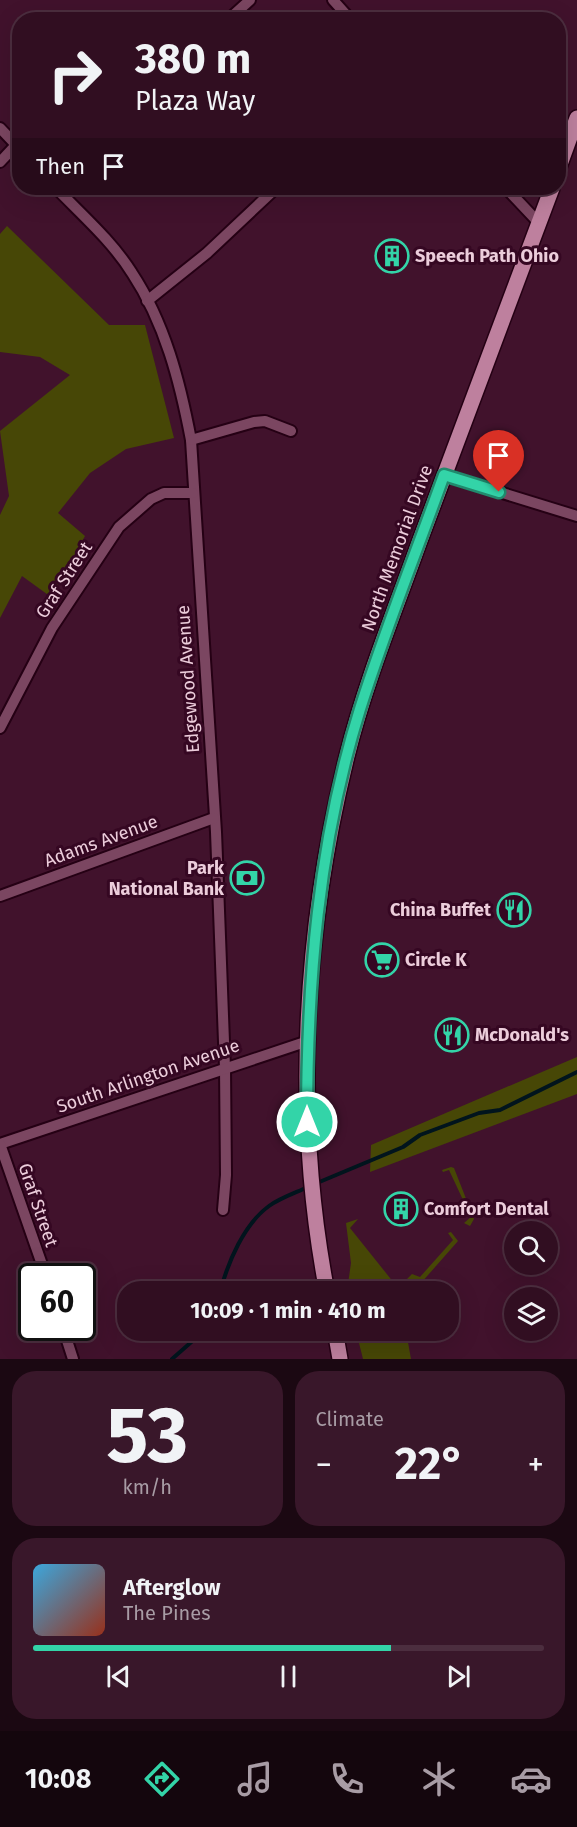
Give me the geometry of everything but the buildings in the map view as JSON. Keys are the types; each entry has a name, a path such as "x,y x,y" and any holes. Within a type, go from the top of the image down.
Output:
{"main road":[{"path":"566,148 577,118"},
{"name":"North Memorial Drive","path":"325,1281 312,1208 308,1151 308,1041 322,879 347,758 388,627 549,195"},
{"path":"336,1341 337,1358"}],"street":[{"path":"237,12 250,0"},
{"path":"333,0 344,12"},
{"path":"0,128 12,141"},
{"path":"0,162 12,152"},
{"name":"Edgewood Avenue","path":"63,195 118,253 147,301 159,325 176,374 191,440 214,818 225,1068 226,1175 223,1210"},
{"path":"147,301 207,253 269,195"},
{"path":"513,195 539,223"},
{"path":"191,440 254,422 275,424 291,431"},
{"path":"444,475 577,516"},
{"name":"Graf Street","path":"0,728 52,628 119,527 151,499 164,493 193,493"},
{"name":"Adams Avenue","path":"0,896 214,818"},
{"name":"South Arlington Avenue","path":"0,1144 308,1041"},
{"name":"Graf Street","path":"0,1144 41,1263"},
{"path":"67,1341 73,1359"}],"shaded area":[{"path":"7,226 109,325 145,325 174,438 126,449 90,473 58,513 85,536 51,597 22,576 0,618 0,515 9,496 0,431 70,375 40,357 0,352 0,234"},
{"path":"577,1057 577,1094 370,1172 371,1145"},
{"path":"454,1168 474,1219 470,1226 464,1223 471,1217 449,1170 443,1172 442,1170"},
{"path":"358,1219 350,1228 392,1281 348,1281 351,1263 346,1223"},
{"path":"451,1232 458,1241 423,1281 405,1281 412,1274 420,1277 453,1240 448,1233"},
{"path":"358,1341 408,1341 411,1359 363,1359"}],"waterway":[{"path":"317,1183 403,1147 420,1135 479,1113 500,1110 577,1072"},
{"path":"224,1281 238,1244 260,1214 273,1203 308,1187"},
{"path":"172,1359 192,1341"}],"place":[{"name":"Speech Path Ohio","path":"392,256"},
{"name":"Park National Bank","path":"247,878"},
{"name":"China Buffet","path":"514,910"},
{"name":"Circle K","path":"382,960"},
{"name":"McDonald's","path":"452,1035"},
{"name":"Comfort Dental","path":"401,1209"}],"route":[{"path":"307,1122 309,1000 322,879 334,816 360,709 444,475 499,492"}]}
